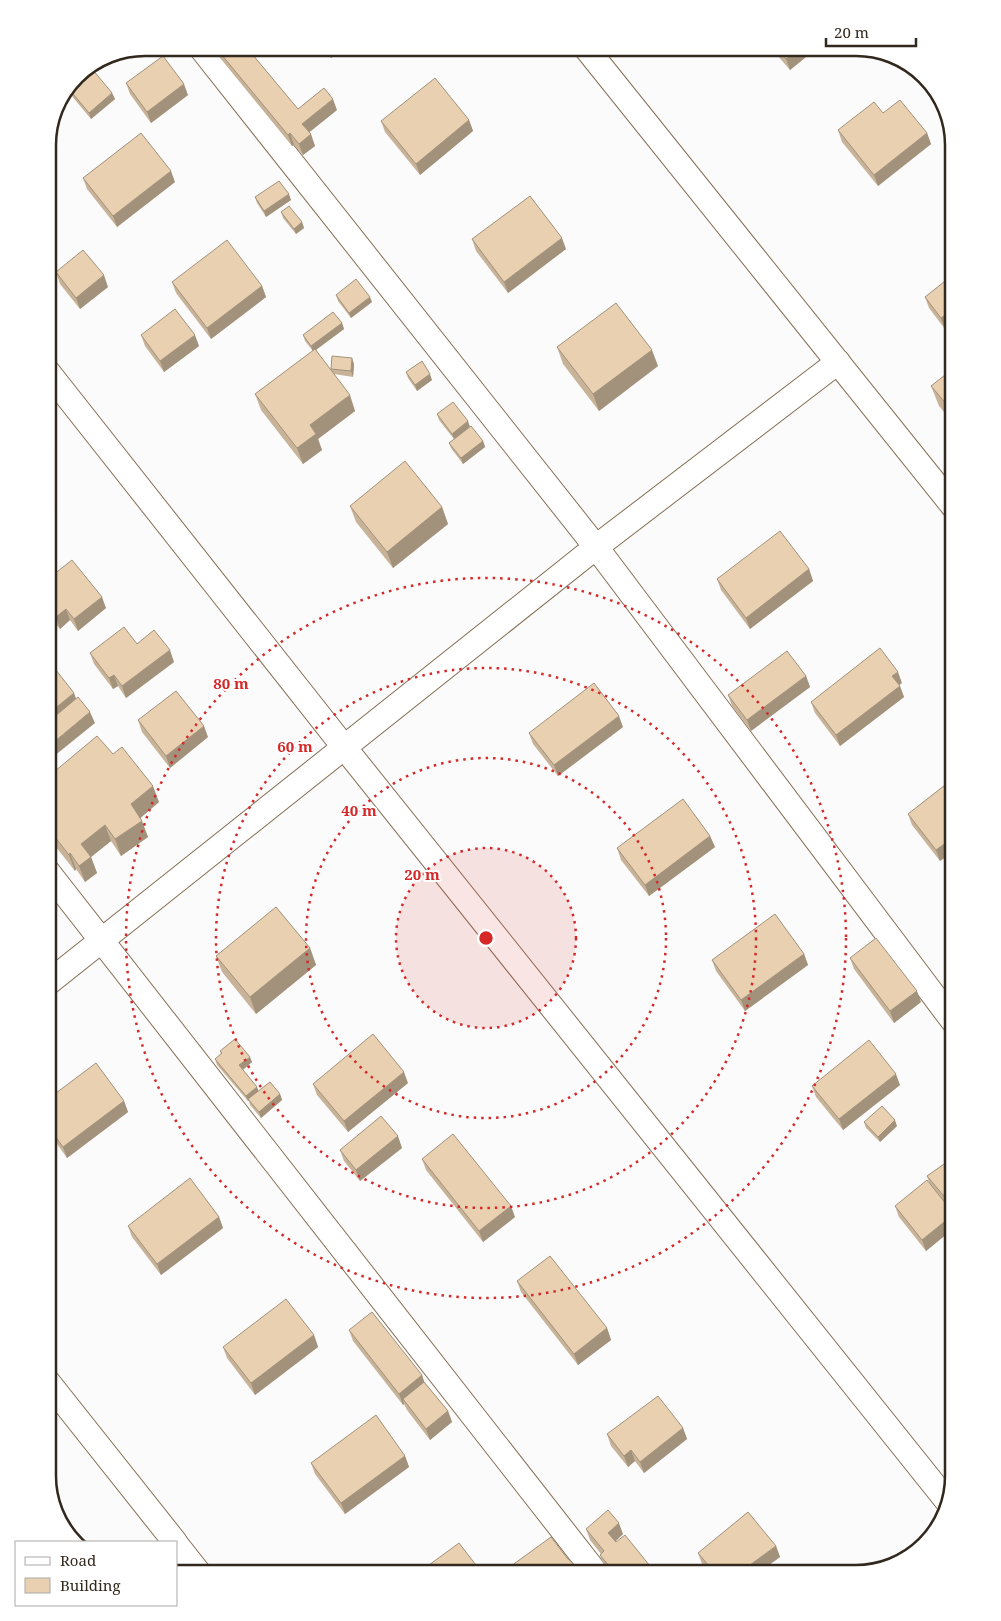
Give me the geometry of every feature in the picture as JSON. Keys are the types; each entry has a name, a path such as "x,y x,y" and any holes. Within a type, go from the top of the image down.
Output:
{"street":[{"path":"207,56 596,547 945,1009"},
{"path":"592,56 945,495"},
{"path":"56,976 596,547 838,362"},
{"path":"56,382 344,747 943,1495"},
{"path":"56,883 590,1565"},
{"path":"56,1392 173,1541"},
{"path":"178,1547 193,1565"}],"building":[{"path":"163,56 184,84 147,112 126,83"},
{"path":"223,56 254,56 298,109 324,88 333,99 302,124 311,134 299,144 290,133 288,135"},
{"path":"95,72 112,93 89,113 73,94"},
{"path":"435,78 469,120 416,164 381,121"},
{"path":"900,100 927,133 874,175 838,130 874,102 883,113"},
{"path":"141,133 171,171 113,216 83,178"},
{"path":"279,181 289,194 264,211 255,197"},
{"path":"530,196 562,238 504,282 472,239"},
{"path":"289,206 302,222 294,229 281,212"},
{"path":"227,240 262,286 207,328 172,282"},
{"path":"83,250 104,275 76,298 56,272"},
{"path":"356,279 370,297 349,313 336,295"},
{"path":"945,281 945,315 941,318 925,297"},
{"path":"616,303 652,350 593,394 557,347"},
{"path":"175,309 195,335 160,361 141,335"},
{"path":"333,312 342,323 311,346 303,335"},
{"path":"315,349 350,395 310,425 316,434 297,448 255,394"},
{"path":"332,356 352,358 351,371 331,369"},
{"path":"422,361 430,374 415,385 406,372"},
{"path":"945,375 945,402 931,386"},
{"path":"453,402 468,421 452,434 437,414"},
{"path":"471,426 483,441 461,458 449,443"},
{"path":"405,461 442,507 387,552 350,506"},
{"path":"780,531 809,569 746,618 717,579"},
{"path":"72,560 102,597 74,619 66,609 56,617 56,573"},
{"path":"124,627 137,644 154,630 170,650 122,686 114,675 109,678 90,653"},
{"path":"880,648 898,672 892,676 900,686 836,735 811,702"},
{"path":"787,651 806,676 747,720 728,695"},
{"path":"56,670 74,693 56,708"},
{"path":"594,683 619,716 554,765 529,733"},
{"path":"176,691 204,726 166,756 138,720"},
{"path":"78,697 90,712 56,740 56,715"},
{"path":"97,736 113,754 122,747 153,786 131,804 142,821 115,839 105,825 81,844 91,857 79,866 56,838 56,770"},
{"path":"945,785 945,844 936,850 908,814"},
{"path":"683,799 710,836 645,885 617,848"},
{"path":"276,907 310,948 250,997 216,956"},
{"path":"775,914 804,954 741,1000 712,960"},
{"path":"876,938 917,991 890,1011 850,958"},
{"path":"373,1034 404,1072 344,1121 313,1084"},
{"path":"235,1039 250,1057 239,1065 257,1087 246,1096 215,1059 222,1053 220,1051"},
{"path":"869,1040 896,1074 839,1119 812,1086"},
{"path":"96,1063 124,1101 63,1147 56,1137 56,1093"},
{"path":"270,1082 280,1094 259,1112 248,1099"},
{"path":"882,1106 895,1120 878,1137 864,1122"},
{"path":"381,1116 398,1136 356,1170 340,1150"},
{"path":"453,1134 511,1206 479,1231 422,1159"},
{"path":"945,1163 945,1197 927,1176"},
{"path":"190,1178 219,1217 157,1264 128,1226"},
{"path":"927,1180 945,1203 945,1221 922,1240 895,1206"},
{"path":"550,1256 607,1328 574,1354 517,1281"},
{"path":"286,1299 314,1335 251,1383 223,1347"},
{"path":"372,1312 422,1375 399,1394 349,1330"},
{"path":"424,1382 448,1411 426,1429 403,1399"},
{"path":"658,1396 683,1428 640,1462 631,1450 624,1456 607,1434"},
{"path":"376,1415 405,1456 341,1503 311,1463"},
{"path":"608,1510 619,1523 608,1533 616,1542 625,1535 649,1565 608,1565 600,1555 604,1551 586,1529"},
{"path":"748,1512 776,1546 750,1565 708,1565 698,1553"},
{"path":"551,1537 575,1565 512,1565"},
{"path":"459,1543 476,1565 429,1565"}]}
